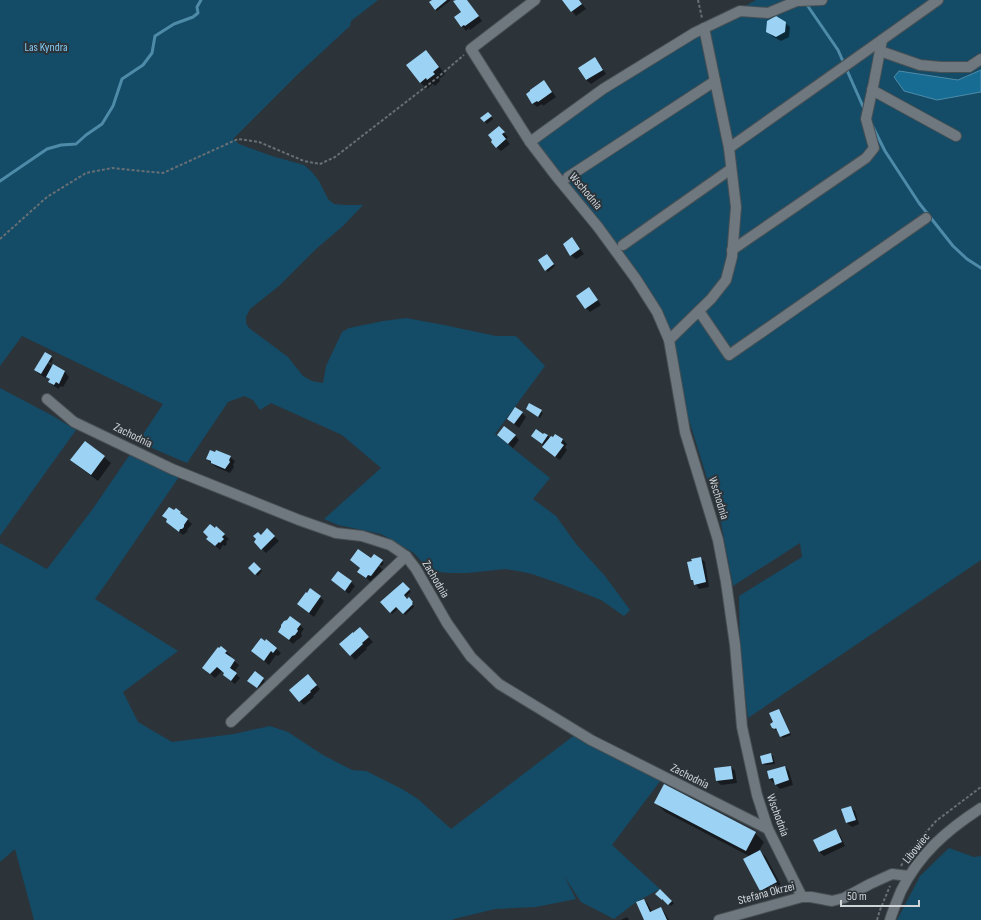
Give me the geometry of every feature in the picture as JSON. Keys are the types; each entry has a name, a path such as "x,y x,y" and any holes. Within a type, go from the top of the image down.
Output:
{"street":[{"path":"471,49 535,0"},
{"path":"530,142 603,89 704,28 740,11 768,14 797,1 822,0"},
{"path":"729,148 938,0"},
{"path":"669,340 711,299 726,280 732,257 736,207 729,148 704,28"},
{"path":"732,250 866,158 874,148 866,119 882,40"},
{"name":"Wschodnia","path":"471,49 530,142 598,227 636,279 657,312 669,340 685,432 718,540 735,645 742,727 757,795 768,829 802,897"},
{"path":"880,51 920,65 941,67 969,67 981,59"},
{"path":"568,177 715,81"},
{"path":"872,90 956,136"},
{"path":"623,245 731,169"},
{"path":"699,311 729,355 926,218"},
{"name":"Zachodnia","path":"47,399 74,422 172,469 299,520 336,533 362,536 390,545 406,556 416,569 447,623 471,657 499,684 591,740 768,829"},
{"path":"231,722 406,556"},
{"name":"Libowiec","path":"890,920 893,910 916,866 934,844 948,831 981,808"},
{"name":"Stefana Okrzei","path":"719,920 741,917 802,897 810,896 832,901 844,898 892,874 910,876"}],"path":[{"path":"698,0 704,28"},
{"path":"0,239 47,197 86,173 112,168 163,173 238,139 259,142 304,161 320,164 335,157 437,78 471,49"}],"green space":[{"name":"Las Kyndra","path":"0,0 378,0 351,21 350,26 298,74 233,139 239,144 272,156 304,165 319,181 328,199 334,204 363,205 343,226 316,249 279,286 250,309 246,317 246,323 249,328 288,357 303,376 312,381 323,383 326,366 342,332 349,328 406,318 496,336 517,337 545,366 495,434 550,478 533,499 556,516 576,544 605,576 630,610 624,616 601,600 558,583 518,571 505,569 468,573 449,573 430,571 414,553 381,534 338,525 324,519 381,468 342,435 271,403 260,410 253,400 244,396 228,402 187,463 138,442 163,404 22,336 0,366"},
{"path":"756,0 981,0 981,560 748,718 740,652 739,596 802,557 800,543 733,586 721,523 683,401 667,328 530,137"},
{"path":"0,388 76,430 0,536"},
{"path":"131,453 181,474 95,599 178,651 123,692 138,722 172,742 234,734 270,726 288,732 323,755 352,770 366,771 402,789 418,799 451,829 576,734 661,780 612,845 660,889 636,902 614,919 581,902 564,876 576,899 536,907 495,909 452,920 34,920 15,849 0,862 0,543 47,569 92,510"},
{"path":"949,848 974,857 981,856 981,920 897,920 920,876"}],"shaded area":[{"path":"981,70 981,92 937,100 904,91 894,77 899,71 958,80"}],"building":[{"path":"432,0 447,0 435,10 429,2"},
{"path":"467,0 479,16 465,26 464,25 461,27 454,17 461,12 453,1"},
{"path":"562,0 579,0 582,4 571,12"},
{"path":"776,16 786,22 785,32 776,37 766,32 767,21"},
{"path":"426,50 439,67 433,72 435,74 427,80 426,78 420,83 406,65"},
{"path":"595,57 603,70 586,80 578,68"},
{"path":"544,80 552,92 538,102 537,101 532,104 526,94"},
{"path":"488,112 492,116 484,122 480,118"},
{"path":"499,126 505,132 502,134 506,139 496,148 488,135"},
{"path":"572,237 580,249 570,256 563,244"},
{"path":"547,254 554,264 545,271 538,260"},
{"path":"589,287 598,300 585,309 576,296"},
{"path":"45,352 52,356 41,374 34,370"},
{"path":"53,364 65,371 59,384 56,382 54,385 48,382 50,379 46,377"},
{"path":"529,403 542,410 538,417 526,409"},
{"path":"515,407 523,412 514,424 507,419"},
{"path":"504,426 516,435 508,444 497,435"},
{"path":"536,429 543,434 548,435 542,444 531,436"},
{"path":"555,434 563,439 561,443 564,445 555,457 542,447 551,436 553,437"},
{"path":"85,441 105,456 91,475 70,460"},
{"path":"210,450 215,452 216,450 231,456 229,460 230,462 225,469 211,463 211,461 206,459"},
{"path":"169,507 174,510 176,508 188,519 184,527 180,529 179,532 166,522 167,519 162,516"},
{"path":"210,524 215,528 216,526 225,534 222,537 224,539 215,546 206,539 208,537 203,532"},
{"path":"267,528 275,536 261,550 254,542 256,539 253,536 258,532 261,535"},
{"path":"358,549 371,558 374,554 383,560 371,576 368,575 366,578 357,572 360,568 350,560"},
{"path":"701,557 706,582 694,585 693,580 691,580 687,562 692,561 691,559"},
{"path":"254,562 261,569 255,575 248,568"},
{"path":"338,571 352,581 345,591 331,580"},
{"path":"403,582 410,589 404,595 407,599 409,597 413,604 403,614 396,607 390,613 380,602"},
{"path":"310,588 321,596 309,613 297,604"},
{"path":"290,616 301,624 295,635 289,640 278,632 284,621"},
{"path":"360,627 369,637 350,656 339,644"},
{"path":"261,638 265,641 266,639 277,648 273,653 271,651 264,661 251,651"},
{"path":"221,646 227,651 225,653 235,660 230,668 237,673 231,681 223,675 224,673 217,667 210,674 202,668 218,647 219,648"},
{"path":"255,671 264,678 257,688 247,681"},
{"path":"308,674 317,685 299,702 289,690"},
{"path":"779,709 790,733 780,737 776,728 772,728 770,724 773,722 769,713"},
{"path":"771,753 773,762 762,764 760,756"},
{"path":"731,766 733,779 716,781 714,768"},
{"path":"785,766 789,780 775,785 773,778 769,779 767,771"},
{"path":"664,784 756,832 746,851 654,803"},
{"path":"851,806 856,820 846,823 841,809"},
{"path":"836,829 842,842 819,852 813,840"},
{"path":"760,850 777,882 760,891 743,859"},
{"path":"660,889 672,901 668,905 655,894"},
{"path":"644,899 650,912 661,907 667,920 644,920 636,902"}],"waterway":[{"path":"0,181 47,149 61,145 76,144 102,124 113,106 122,79 143,65 152,53 155,36 174,24 193,17 198,13 197,7 201,0"},
{"path":"805,2 838,50 865,111"},
{"path":"872,125 885,151 919,203 953,246 967,259 981,268"}]}
